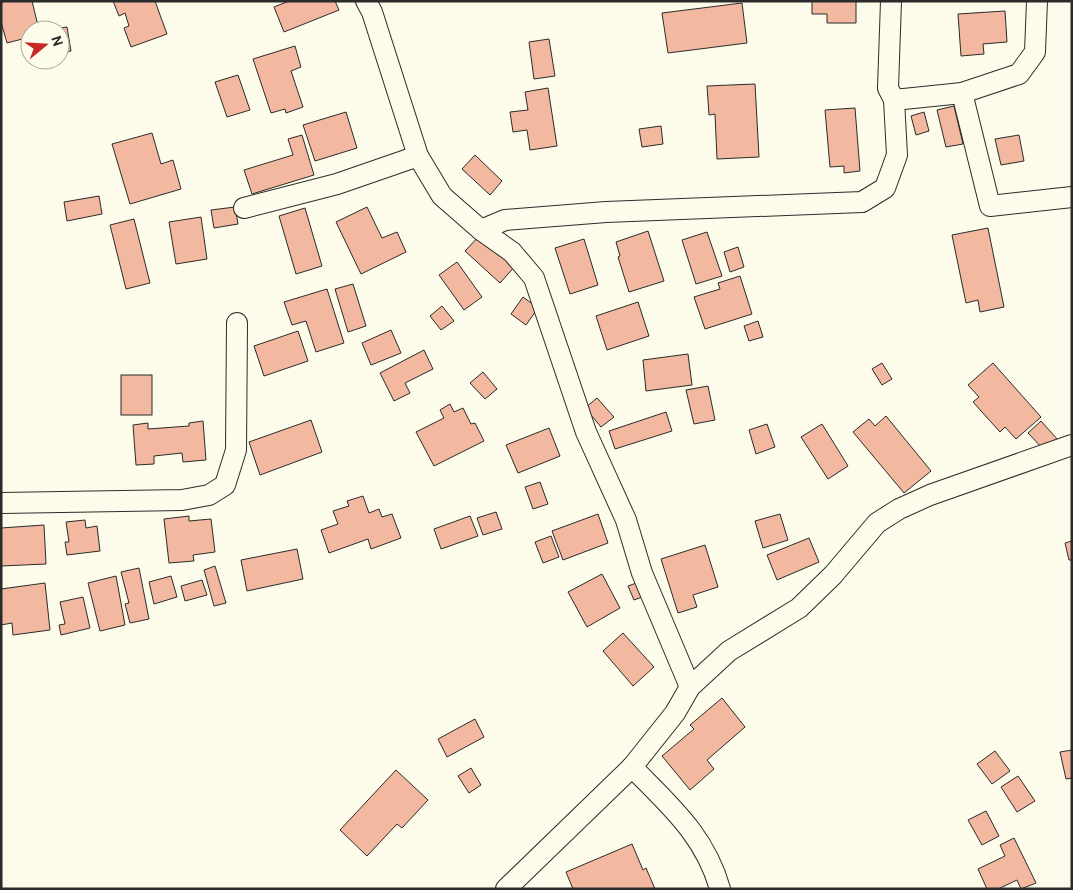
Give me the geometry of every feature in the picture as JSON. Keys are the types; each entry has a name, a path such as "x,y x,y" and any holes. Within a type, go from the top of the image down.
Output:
{"street":[{"path":"366,1 372,12 418,156 442,196 481,230 512,252 534,278 586,432 626,520 642,573 690,687"},
{"path":"481,230 505,220 606,212 862,202 885,188 898,155 894,100 888,88 891,1"},
{"path":"894,100 962,93 1019,74 1034,52 1037,1"},
{"path":"962,93 990,206 1072,197"},
{"path":"244,208 337,184 418,156"},
{"path":"1,503 182,500 210,495 225,485 236,450 237,323"},
{"path":"506,889 632,767 675,713 690,687 729,651 799,608 833,576 877,523 899,509 930,495 1072,445"},
{"path":"632,767 685,820 696,836 716,874 720,889"}],"building":[{"path":"4,1 32,1 37,20 20,20 20,40 7,43 1,22 1,4"},
{"path":"113,1 155,1 167,34 131,47 124,28 129,26 125,13 119,16"},
{"path":"289,1 335,1 339,10 284,32 274,7"},
{"path":"812,1 856,1 856,23 827,23 827,14 812,14"},
{"path":"742,3 747,43 668,53 662,13"},
{"path":"1005,11 1007,42 983,44 984,54 961,56 958,14"},
{"path":"549,39 555,76 534,79 529,42"},
{"path":"295,46 301,67 291,71 303,107 286,113 285,109 271,113 253,59"},
{"path":"238,75 250,110 227,117 215,82"},
{"path":"755,84 759,157 717,159 715,114 709,115 707,86"},
{"path":"548,88 557,146 530,150 527,130 513,132 510,112 528,110 525,92"},
{"path":"954,106 963,144 946,147 937,110"},
{"path":"855,108 860,171 844,173 844,166 830,167 825,110"},
{"path":"346,112 357,148 315,161 303,125"},
{"path":"924,112 929,131 916,135 911,116"},
{"path":"661,126 663,144 642,147 639,129"},
{"path":"152,133 161,164 173,160 181,189 130,204 112,144"},
{"path":"302,135 314,175 252,194 244,170 293,155 288,139"},
{"path":"1019,135 1024,161 1001,165 995,139"},
{"path":"475,155 502,181 490,195 462,169"},
{"path":"99,196 102,214 67,221 64,202"},
{"path":"235,207 238,224 214,228 211,210"},
{"path":"367,207 382,238 397,232 406,252 361,274 336,222"},
{"path":"305,208 322,266 296,274 279,216"},
{"path":"201,217 207,259 176,264 169,222"},
{"path":"134,219 150,283 126,289 110,225"},
{"path":"988,228 1004,307 980,312 978,300 966,303 952,235"},
{"path":"648,231 664,281 629,292 618,257 620,256 616,242"},
{"path":"707,232 722,276 696,284 682,240"},
{"path":"482,233 516,265 500,283 465,251"},
{"path":"584,239 598,285 570,294 555,248"},
{"path":"738,247 744,267 730,272 724,252"},
{"path":"457,262 482,297 464,310 439,275"},
{"path":"740,276 752,314 705,329 694,297 720,289 718,283"},
{"path":"353,284 366,326 348,332 335,289"},
{"path":"327,289 344,343 316,352 306,321 292,325 284,302"},
{"path":"523,297 538,308 526,325 511,314"},
{"path":"638,302 649,336 607,350 596,316"},
{"path":"442,306 454,321 441,330 430,316"},
{"path":"758,321 763,337 749,341 744,326"},
{"path":"391,330 401,353 371,365 362,343"},
{"path":"298,331 308,361 264,376 254,346"},
{"path":"424,350 433,369 405,383 410,393 394,401 380,373"},
{"path":"688,354 692,385 646,391 643,360"},
{"path":"882,363 892,379 882,385 872,369"},
{"path":"993,363 1041,417 1016,439 1005,427 1000,432 973,402 979,397 968,385"},
{"path":"483,372 497,389 485,399 470,383"},
{"path":"121,375 152,375 152,415 121,415"},
{"path":"708,386 715,420 694,424 686,390"},
{"path":"597,398 614,417 601,427 585,408"},
{"path":"450,404 454,412 463,408 471,424 475,423 484,441 434,466 416,432 444,418 440,410"},
{"path":"666,412 672,431 615,449 609,431"},
{"path":"886,416 931,471 904,493 853,432 869,419 875,426"},
{"path":"311,420 322,452 260,475 249,442"},
{"path":"203,421 206,460 183,462 182,453 154,456 154,464 136,465 133,425 148,423 148,429 189,426 189,423"},
{"path":"1041,421 1058,440 1046,452 1028,433"},
{"path":"767,424 775,447 756,454 749,430"},
{"path":"822,424 848,466 828,479 801,437"},
{"path":"549,428 560,456 518,473 506,445"},
{"path":"540,482 548,504 533,509 525,487"},
{"path":"363,496 369,513 379,509 382,517 392,514 401,538 371,549 368,539 329,553 321,530 338,524 333,511 349,506 347,501"},
{"path":"496,512 502,529 483,535 477,518"},
{"path":"598,514 608,543 563,560 552,531"},
{"path":"780,514 788,540 763,548 755,521"},
{"path":"189,516 189,521 211,519 215,552 193,555 194,561 169,563 164,519"},
{"path":"470,516 478,536 441,549 434,529"},
{"path":"85,520 86,528 97,526 100,551 67,555 65,542 69,542 66,522"},
{"path":"44,525 46,564 1,566 1,528"},
{"path":"551,536 559,557 543,563 535,542"},
{"path":"809,538 819,562 777,580 767,555"},
{"path":"1072,541 1072,560 1069,560 1065,543"},
{"path":"705,545 718,587 693,595 697,607 678,613 661,559"},
{"path":"297,549 303,579 247,591 241,560"},
{"path":"215,566 226,603 214,606 204,570"},
{"path":"139,568 149,619 130,623 125,604 129,603 121,572"},
{"path":"602,574 620,608 587,627 568,592"},
{"path":"116,576 125,625 100,631 88,583"},
{"path":"171,576 177,597 154,604 149,582"},
{"path":"202,580 207,595 185,601 181,586"},
{"path":"639,582 645,596 634,600 628,586"},
{"path":"45,583 50,630 13,635 12,623 1,625 1,589"},
{"path":"83,597 90,628 61,635 59,625 65,624 60,602"},
{"path":"623,633 654,667 633,686 603,651"},
{"path":"722,698 745,727 707,760 714,769 690,790 662,756 694,729 690,725"},
{"path":"475,719 484,737 447,757 438,739"},
{"path":"1072,750 1072,778 1066,779 1060,752"},
{"path":"995,751 1010,771 992,784 977,764"},
{"path":"471,768 481,785 469,793 458,776"},
{"path":"396,770 428,800 402,828 397,824 367,856 340,830"},
{"path":"1018,776 1035,801 1017,812 1001,787"},
{"path":"986,811 999,836 982,845 968,820"},
{"path":"1014,838 1036,883 1021,889 1017,880 998,889 987,889 978,869 1005,856 1000,845"},
{"path":"632,844 643,870 646,868 655,889 573,889 566,872"}]}
